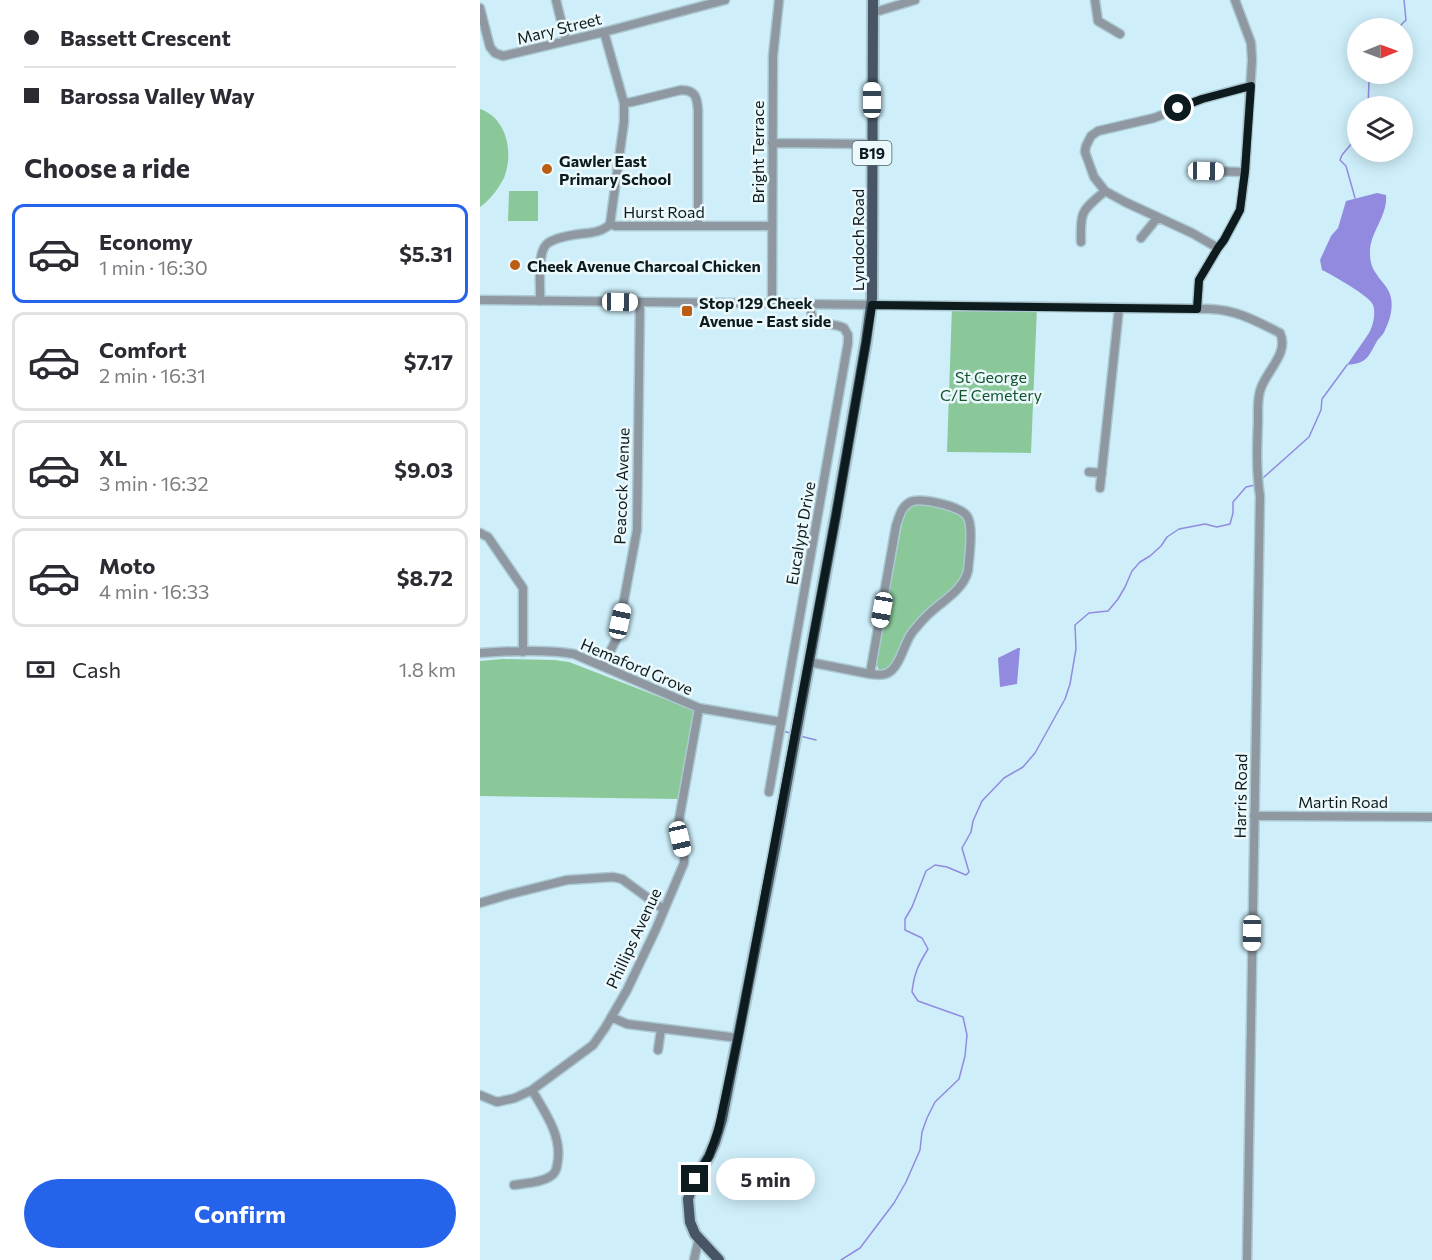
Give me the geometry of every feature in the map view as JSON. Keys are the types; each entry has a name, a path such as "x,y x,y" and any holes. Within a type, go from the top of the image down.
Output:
{"main road":[{"name":"Lyndoch Road","path":"738,1038 836,515 872,305 873,0"},
{"name":"B19","path":"719,1260 695,1234 690,1222 688,1199 695,1179 709,1156 718,1131 738,1038"}],"street":[{"path":"556,0 566,41"},
{"name":"Mary Street","path":"480,8 490,47 495,53 504,56 604,32 693,4 726,0"},
{"name":"Bright Terrace","path":"772,304 773,57 779,0"},
{"path":"872,13 915,0"},
{"path":"1095,0 1098,21 1120,34"},
{"path":"480,300 1197,309 1199,280 1240,210 1245,171 1252,60 1248,31 1235,0"},
{"path":"604,32 624,103 624,122 610,224"},
{"path":"1218,248 1105,191 1094,177 1085,152 1087,142 1095,132 1154,118 1202,99 1251,86"},
{"path":"624,103 681,90 688,90 695,95 698,103 698,226"},
{"path":"772,143 872,144"},
{"path":"1206,171 1245,171"},
{"path":"1080,242 1080,221 1084,210 1105,191"},
{"path":"1141,238 1158,217"},
{"name":"Hurst Road","path":"540,301 541,256 546,244 554,240 600,230 610,224 615,226 772,226"},
{"name":"Peacock Avenue","path":"603,665 616,640 637,530 640,303"},
{"name":"Eucalypt Drive","path":"769,792 848,343 844,328 814,320 810,314 811,304"},
{"path":"1100,488 1119,308"},
{"name":"Harris Road","path":"1197,309 1225,310 1265,326 1281,336 1282,352 1262,386 1258,400 1257,446 1260,508 1247,1260"},
{"path":"1089,472 1102,473"},
{"path":"809,662 870,674 886,674 894,669 911,633 967,578 970,526 967,515 958,508 917,500 909,503 901,512 870,674"},
{"path":"480,533 488,537 523,588 523,652"},
{"name":"Hemaford Grove","path":"480,653 574,654 699,708 781,722"},
{"name":"Phillips Avenue","path":"480,1095 490,1100 503,1102 532,1090 592,1045 627,990 684,863 678,827 699,708"},
{"name":"Martin Road","path":"1254,816 1432,817"},
{"path":"480,903 567,880 613,877 622,879 663,909"},
{"path":"611,1017 627,1024 738,1038"},
{"path":"658,1050 661,1029"},
{"path":"514,1185 546,1179 554,1173 559,1154 558,1142 532,1090"},
{"path":"694,1260 699,1238"}],"green space":[{"path":"480,109 497,120 502,128 508,148 508,158 502,182 480,207"},
{"path":"509,191 538,191 538,221 508,221"},
{"name":"St George C/E Cemetery","path":"952,306 1037,307 1031,453 947,452"},
{"path":"918,503 955,509 961,513 968,526 965,568 959,582 915,623 891,667 884,671 879,670 876,663 904,513 908,507"},
{"path":"503,659 569,662 696,711 679,799 480,796 480,661"}],"shaded area":[{"path":"1377,193 1386,195 1386,203 1371,245 1370,260 1375,273 1389,292 1392,302 1391,314 1384,333 1366,358 1359,363 1347,365 1370,330 1374,319 1374,308 1365,296 1322,270 1320,260 1331,236 1338,228 1346,201"},
{"path":"1020,648 1017,684 1000,687 998,658"}],"waterway":[{"path":"1404,0 1406,18"},
{"path":"1368,96 1369,84"},
{"path":"1347,149 1340,160 1346,166 1355,198"},
{"path":"1263,478 1309,437 1321,410 1322,399 1347,365"},
{"path":"841,1260 860,1248 894,1203 920,1150 922,1132 927,1118 935,1102 959,1079 965,1056 967,1035 963,1017 918,1001 912,992 917,970 928,949 922,938 905,930 905,919 926,871 935,865 966,875 969,872 962,848 971,832 982,801 1004,778 1023,767 1035,753 1065,699 1076,649 1075,625 1089,613 1108,611 1118,599 1132,571 1161,546 1167,537 1179,529 1205,524 1217,527 1230,524 1233,502 1246,487 1255,485"},
{"path":"783,731 790,733"},
{"path":"800,736 816,740"}],"place":[{"name":"Gawler East Primary School","path":"547,169"},
{"name":"Cheek Avenue Charcoal Chicken","path":"515,265"},
{"name":"Stop 129 Cheek Avenue - East side","path":"687,311"}],"route":[{"path":"695,1179 709,1156 722,1119 775,848 872,305 1197,309 1199,280 1240,210 1251,86 1178,108"}]}
